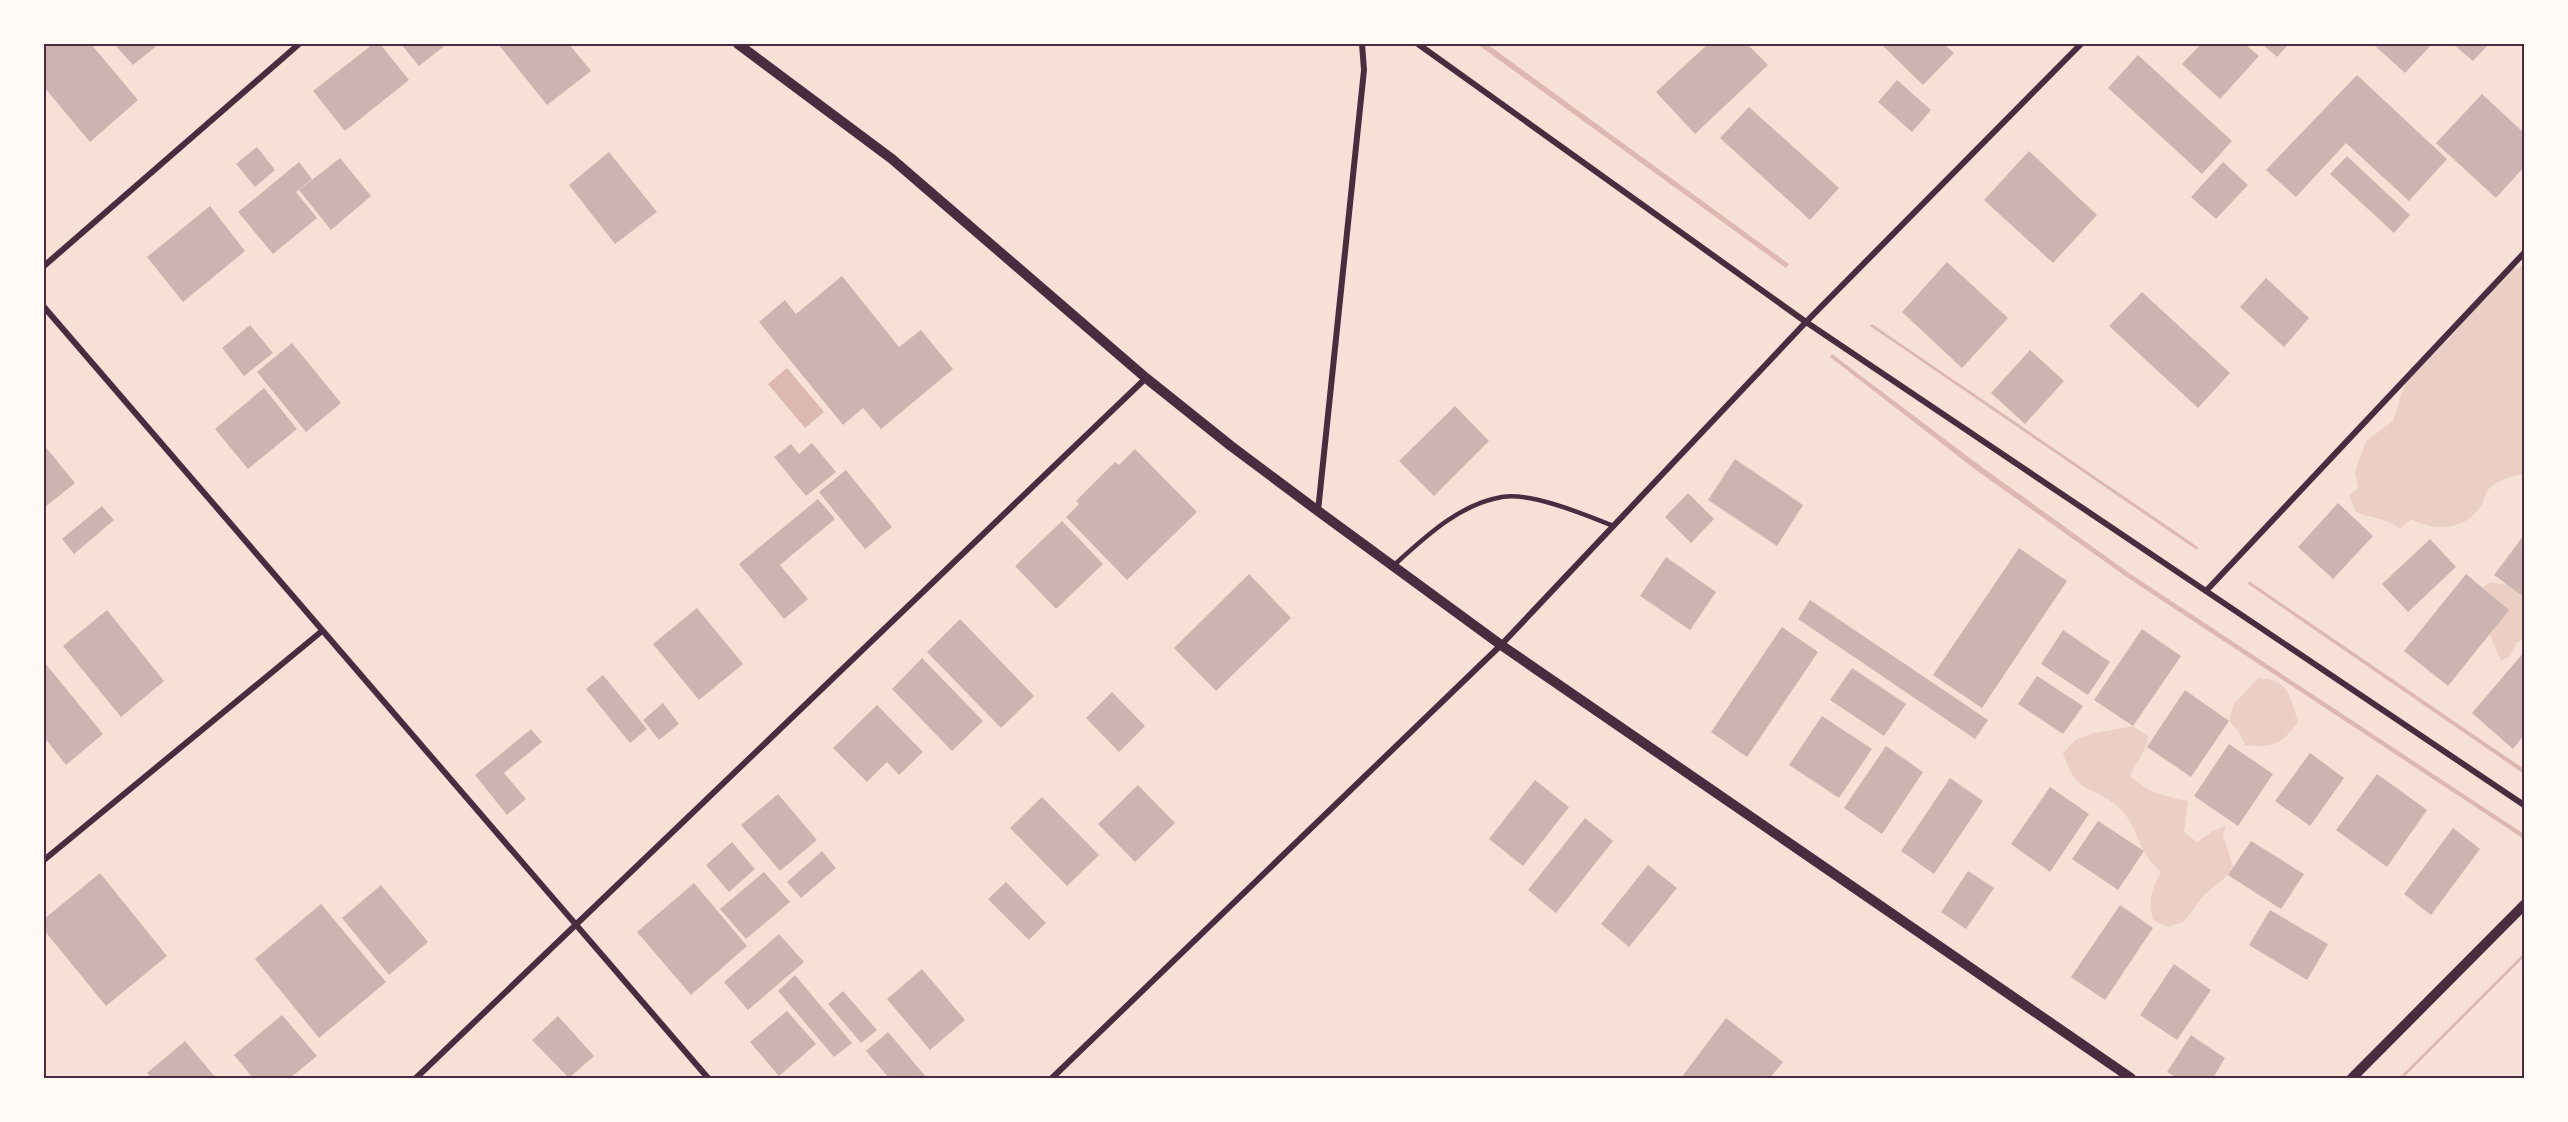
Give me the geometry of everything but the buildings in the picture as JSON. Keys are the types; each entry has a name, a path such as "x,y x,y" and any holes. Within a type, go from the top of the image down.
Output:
{"street":[{"path":"44,266 299,44"},
{"path":"738,44 892,159 1146,378 1230,446 1318,512 1501,645 2131,1078"},
{"path":"1318,512 1364,70 1362,44"},
{"path":"1418,44 1806,322 2524,805"},
{"path":"1052,1078 1501,645 1806,322 2081,44"},
{"path":"2206,591 2524,253"},
{"path":"44,307 708,1078"},
{"path":"416,1078 1146,378"},
{"path":"44,860 322,631"},
{"path":"2352,1078 2524,905"}],"lane":[{"path":"1393,566 1452,517 1485,501 1503,496 1520,497 1555,505 1614,526"}],"shaded area":[{"path":"1477,44 1487,44 1789,264 1786,268"},
{"path":"2524,265 2524,474 2506,478 2494,485 2487,491 2482,504 2475,513 2468,520 2459,524 2430,526 2411,519 2400,529 2384,520 2356,512 2349,496 2358,488 2355,472 2366,441 2393,421 2403,389 2411,375 2448,340 2504,273"},
{"path":"1872,324 2198,547 2197,550 1870,326"},
{"path":"1832,354 1979,465 2129,573 2524,834 2524,839 2128,578 1976,470 1830,357"},
{"path":"787,368 824,412 805,428 768,384"},
{"path":"2524,575 2524,639 2517,642 2510,656 2501,661 2488,631 2476,592 2490,582 2506,585"},
{"path":"2249,581 2524,769 2524,774 2248,584"},
{"path":"2258,678 2276,682 2287,691 2298,722 2286,736 2276,743 2263,746 2245,745 2238,731 2229,721 2234,704"},
{"path":"2133,726 2148,736 2130,776 2157,793 2188,801 2184,832 2197,842 2226,825 2223,835 2233,866 2228,875 2203,896 2184,922 2168,927 2153,920 2151,913 2151,896 2161,873 2146,854 2129,819 2112,802 2080,784 2068,767 2063,753 2075,740 2090,734"},
{"path":"2524,953 2524,957 2403,1078 2399,1078"}]}
